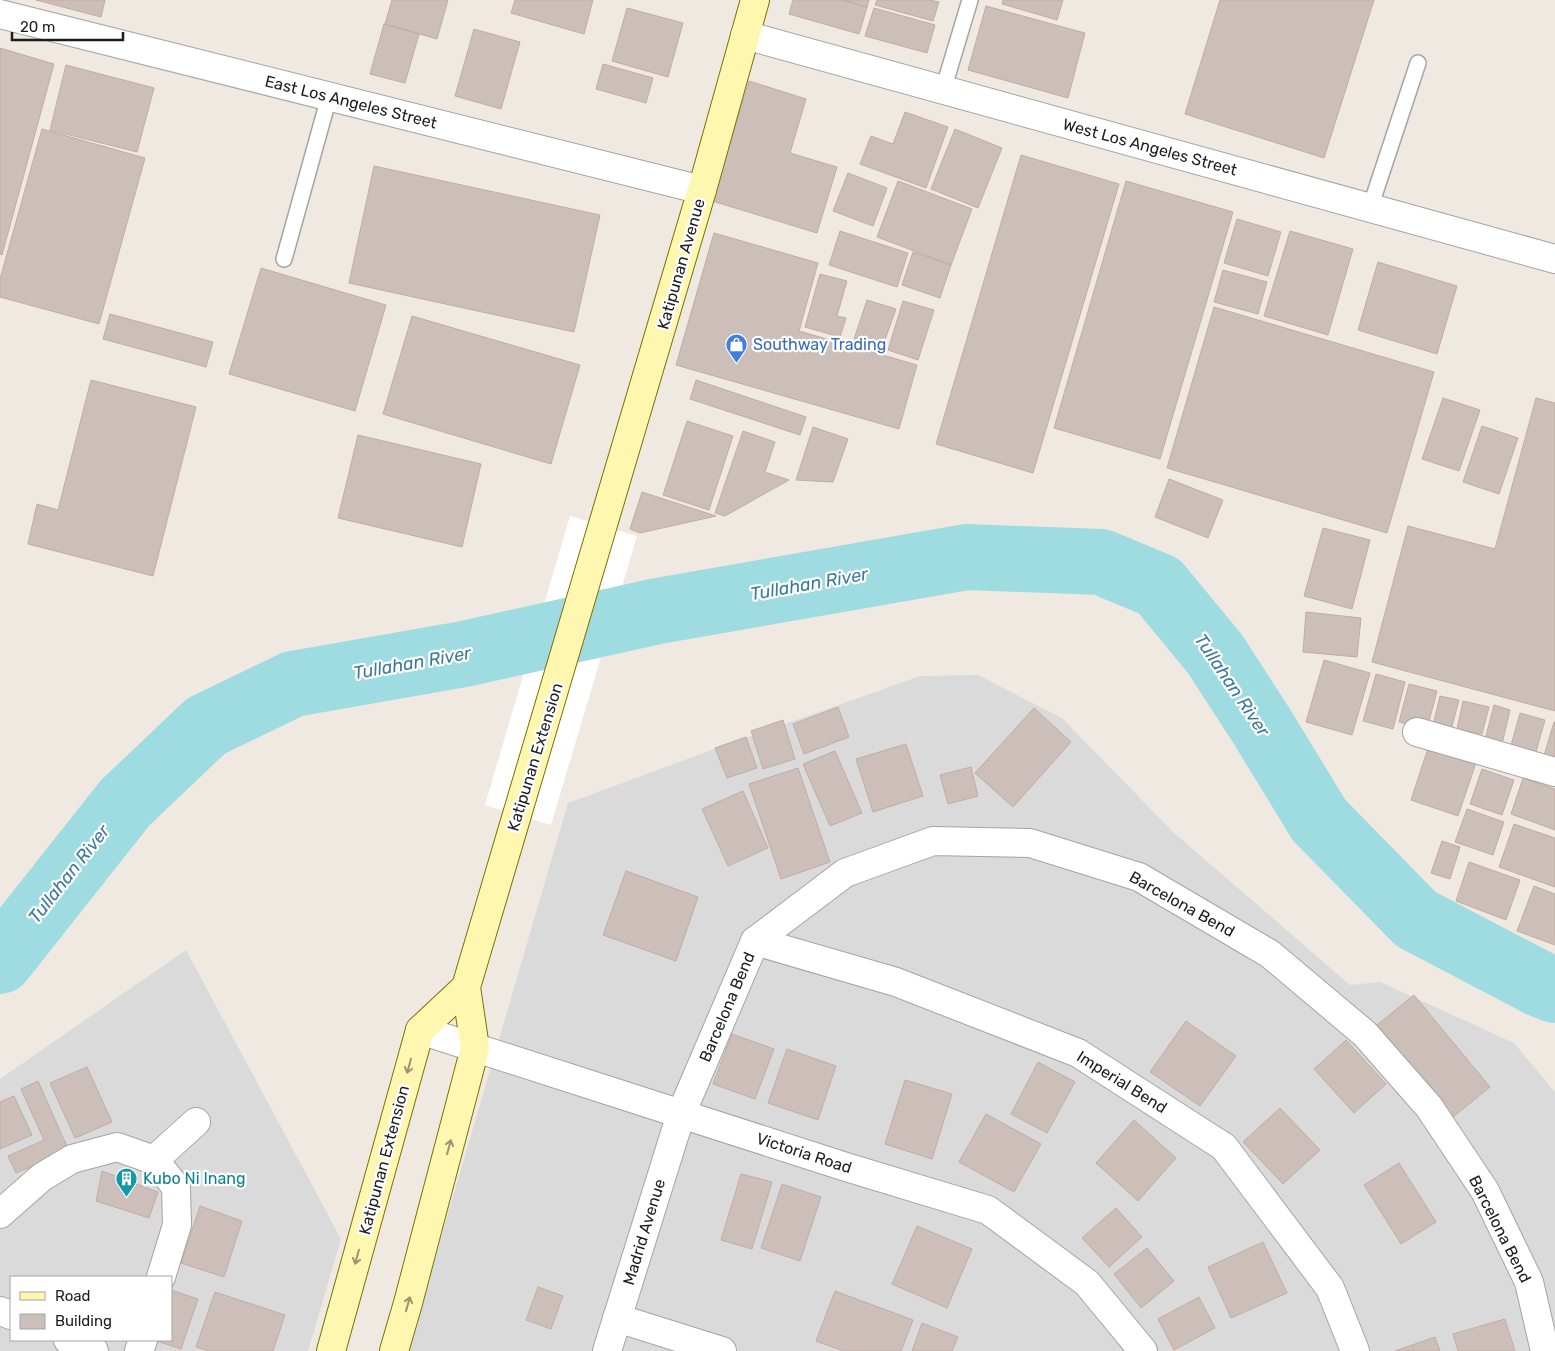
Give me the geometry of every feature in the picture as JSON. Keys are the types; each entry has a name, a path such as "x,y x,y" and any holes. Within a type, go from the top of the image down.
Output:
{"main road":[{"name":"Katipunan Avenue","path":"603,526 702,190 755,0"},
{"name":"Katipunan Extension","path":"394,1351 476,1048 466,987 603,526"},
{"path":"420,1030 466,987"},
{"name":"Katipunan Extension","path":"331,1351 420,1030"}],"street":[{"name":"East Los Angeles Street","path":"0,14 702,190"},
{"name":"West Los Angeles Street","path":"746,35 1555,259"},
{"path":"1416,732 1555,772"},
{"name":"Barcelona Bend","path":"681,1114 756,941 845,872 933,841 1030,843 1139,877 1270,954 1365,1034 1429,1107 1485,1191 1529,1282 1545,1351"},
{"name":"Imperial Bend","path":"756,941 896,982 1078,1052 1224,1147 1330,1288 1355,1351"},
{"name":"Victoria Road","path":"420,1030 846,1167 988,1210 1087,1283 1143,1351"},
{"name":"Madrid Avenue","path":"607,1351 681,1114"},
{"path":"154,1160 196,1122"},
{"path":"0,1214 42,1177 72,1159 116,1147 154,1160 176,1187 177,1225 161,1276"},
{"path":"617,1318 722,1351"},
{"path":"70,1341 94,1351"}],"lane":[{"path":"944,90 970,0"},
{"path":"1370,208 1418,63"},
{"path":"284,259 330,97"}],"shaded area":[{"path":"978,675 1062,718 1173,832 1350,985 1380,982 1514,1043 1555,1092 1555,1351 408,1351 568,803 920,676"},
{"path":"186,950 341,1239 308,1351 0,1351 0,1079"}],"pier":[{"path":"570,516 637,536 551,825 485,805"}],"building":[{"path":"36,0 105,0 101,17"},
{"path":"392,0 448,0 437,39 385,24"},
{"path":"515,0 593,0 584,34 511,13"},
{"path":"793,0 843,0 867,7 859,34 789,14"},
{"path":"843,0 869,0 867,7"},
{"path":"877,0 930,0 939,2 933,21 875,5"},
{"path":"1003,0 1063,0 1057,20 1002,4"},
{"path":"1220,0 1374,0 1324,158 1185,114"},
{"path":"986,6 1085,33 1068,98 968,70"},
{"path":"627,8 683,23 668,77 612,61"},
{"path":"874,8 935,25 927,53 865,36"},
{"path":"384,24 419,34 405,83 370,74"},
{"path":"474,29 520,42 501,109 455,96"},
{"path":"0,48 54,64 2,255 0,254"},
{"path":"603,64 653,78 646,103 596,89"},
{"path":"66,65 154,88 137,152 50,130"},
{"path":"749,81 806,99 790,153 837,167 817,233 712,201"},
{"path":"905,112 948,127 926,188 860,164 871,136 893,144"},
{"path":"42,129 145,158 99,324 0,297 0,279"},
{"path":"955,129 1002,148 978,208 931,189"},
{"path":"1021,155 1119,184 1033,473 936,444"},
{"path":"374,166 600,215 574,332 349,283"},
{"path":"848,173 887,188 873,226 833,211"},
{"path":"898,181 972,209 951,265 877,237"},
{"path":"1126,181 1233,212 1160,459 1054,428"},
{"path":"1237,219 1281,232 1268,276 1224,263"},
{"path":"840,231 908,253 897,287 829,265"},
{"path":"1290,231 1353,249 1328,335 1264,316"},
{"path":"714,233 818,263 799,331 917,365 899,429 676,365"},
{"path":"913,252 951,265 940,298 902,285"},
{"path":"1378,262 1457,286 1437,354 1358,330"},
{"path":"261,268 386,305 355,411 229,374"},
{"path":"1223,270 1267,282 1258,314 1214,302"},
{"path":"820,274 847,281 837,316 846,318 840,337 805,327"},
{"path":"867,300 896,309 882,348 854,339"},
{"path":"903,301 934,310 918,360 888,350"},
{"path":"1214,307 1434,372 1387,533 1167,468"},
{"path":"110,314 213,342 206,367 103,339"},
{"path":"412,316 580,365 551,464 383,414"},
{"path":"91,380 196,407 153,576 28,544 37,504 58,510"},
{"path":"696,380 806,417 800,435 690,399"},
{"path":"1443,398 1480,410 1459,471 1422,459"},
{"path":"1536,398 1555,403 1555,711 1372,662 1408,526 1495,549"},
{"path":"687,421 733,436 709,510 663,495"},
{"path":"1482,426 1518,438 1499,494 1463,482"},
{"path":"813,427 848,439 833,482 796,480"},
{"path":"743,431 775,442 765,472 789,480 725,516 715,513"},
{"path":"358,435 481,464 462,547 338,518"},
{"path":"1169,479 1223,500 1208,538 1155,517"},
{"path":"642,492 716,516 640,533 630,529"},
{"path":"1323,528 1370,540 1352,609 1304,596"},
{"path":"1306,612 1361,618 1357,657 1303,652"},
{"path":"1324,660 1370,673 1352,735 1306,722"},
{"path":"1376,674 1405,682 1393,729 1363,721"},
{"path":"1409,684 1437,691 1427,729 1399,722"},
{"path":"1440,696 1459,700 1450,734 1432,730"},
{"path":"1463,701 1489,707 1482,734 1457,729"},
{"path":"1494,705 1510,710 1502,744 1485,740"},
{"path":"838,707 849,737 804,754 793,724"},
{"path":"1034,708 1071,742 1013,807 975,773"},
{"path":"1520,713 1545,720 1535,755 1510,749"},
{"path":"783,720 795,759 763,769 751,731"},
{"path":"1555,722 1555,763 1543,759"},
{"path":"746,737 757,768 727,778 715,748"},
{"path":"1431,739 1479,754 1458,816 1411,800"},
{"path":"906,744 923,796 873,812 856,759"},
{"path":"835,751 862,813 830,826 803,764"},
{"path":"971,767 978,796 948,804 940,775"},
{"path":"798,768 830,862 781,879 749,784"},
{"path":"1482,769 1514,780 1502,815 1470,804"},
{"path":"1523,778 1555,789 1555,830 1511,814"},
{"path":"743,791 768,848 728,866 702,809"},
{"path":"1467,809 1504,822 1493,855 1455,842"},
{"path":"1514,824 1555,838 1555,887 1499,867"},
{"path":"1442,841 1460,847 1450,879 1431,873"},
{"path":"1469,862 1520,880 1506,920 1456,901"},
{"path":"626,871 698,897 676,961 603,935"},
{"path":"1534,886 1555,894 1555,945 1517,931"},
{"path":"1414,995 1490,1087 1453,1117 1377,1025"},
{"path":"1186,1021 1236,1056 1200,1106 1150,1072"},
{"path":"732,1034 774,1049 755,1099 713,1084"},
{"path":"1346,1040 1386,1084 1354,1113 1314,1069"},
{"path":"787,1049 836,1066 818,1120 768,1103"},
{"path":"1038,1062 1075,1082 1047,1133 1011,1114"},
{"path":"87,1067 112,1122 75,1138 50,1083"},
{"path":"905,1080 952,1094 932,1159 885,1144"},
{"path":"38,1081 69,1151 16,1173 8,1156 44,1140 21,1089"},
{"path":"14,1096 32,1135 0,1149 0,1102"},
{"path":"1280,1108 1320,1150 1283,1184 1243,1142"},
{"path":"986,1114 1041,1144 1014,1192 959,1162"},
{"path":"1134,1120 1176,1158 1138,1201 1096,1163"},
{"path":"1399,1163 1436,1222 1401,1244 1364,1185"},
{"name":"Kubo Ni Inang","path":"102,1171 158,1192 149,1218 96,1201"},
{"path":"741,1174 772,1182 752,1249 721,1240"},
{"path":"782,1184 821,1197 800,1261 761,1248"},
{"path":"200,1206 242,1221 224,1277 181,1263"},
{"path":"1116,1208 1142,1237 1109,1267 1082,1238"},
{"path":"917,1226 972,1249 947,1308 892,1284"},
{"path":"1263,1242 1287,1293 1231,1318 1208,1267"},
{"path":"1147,1248 1174,1281 1141,1308 1114,1274"},
{"path":"538,1287 563,1296 551,1329 526,1320"},
{"path":"172,1290 198,1299 181,1349 157,1341 172,1341"},
{"path":"835,1291 913,1320 901,1351 843,1351 816,1341"},
{"path":"215,1292 285,1315 273,1351 209,1351 196,1347"},
{"path":"1199,1297 1215,1328 1174,1350 1158,1319"},
{"path":"1505,1319 1515,1351 1458,1351 1453,1334"},
{"path":"922,1323 958,1337 952,1351 912,1351"},
{"path":"1435,1337 1440,1351 1395,1351"}],"waterway":[{"name":"Tullahan River","path":"0,961 125,803 206,726 293,684 464,654 658,611 967,557 1101,562 1159,586 1215,654 1319,820 1416,919 1555,990"}],"place":[{"name":"Southway Trading","path":"737,363"},
{"name":"Kubo Ni Inang","path":"127,1197"}]}
